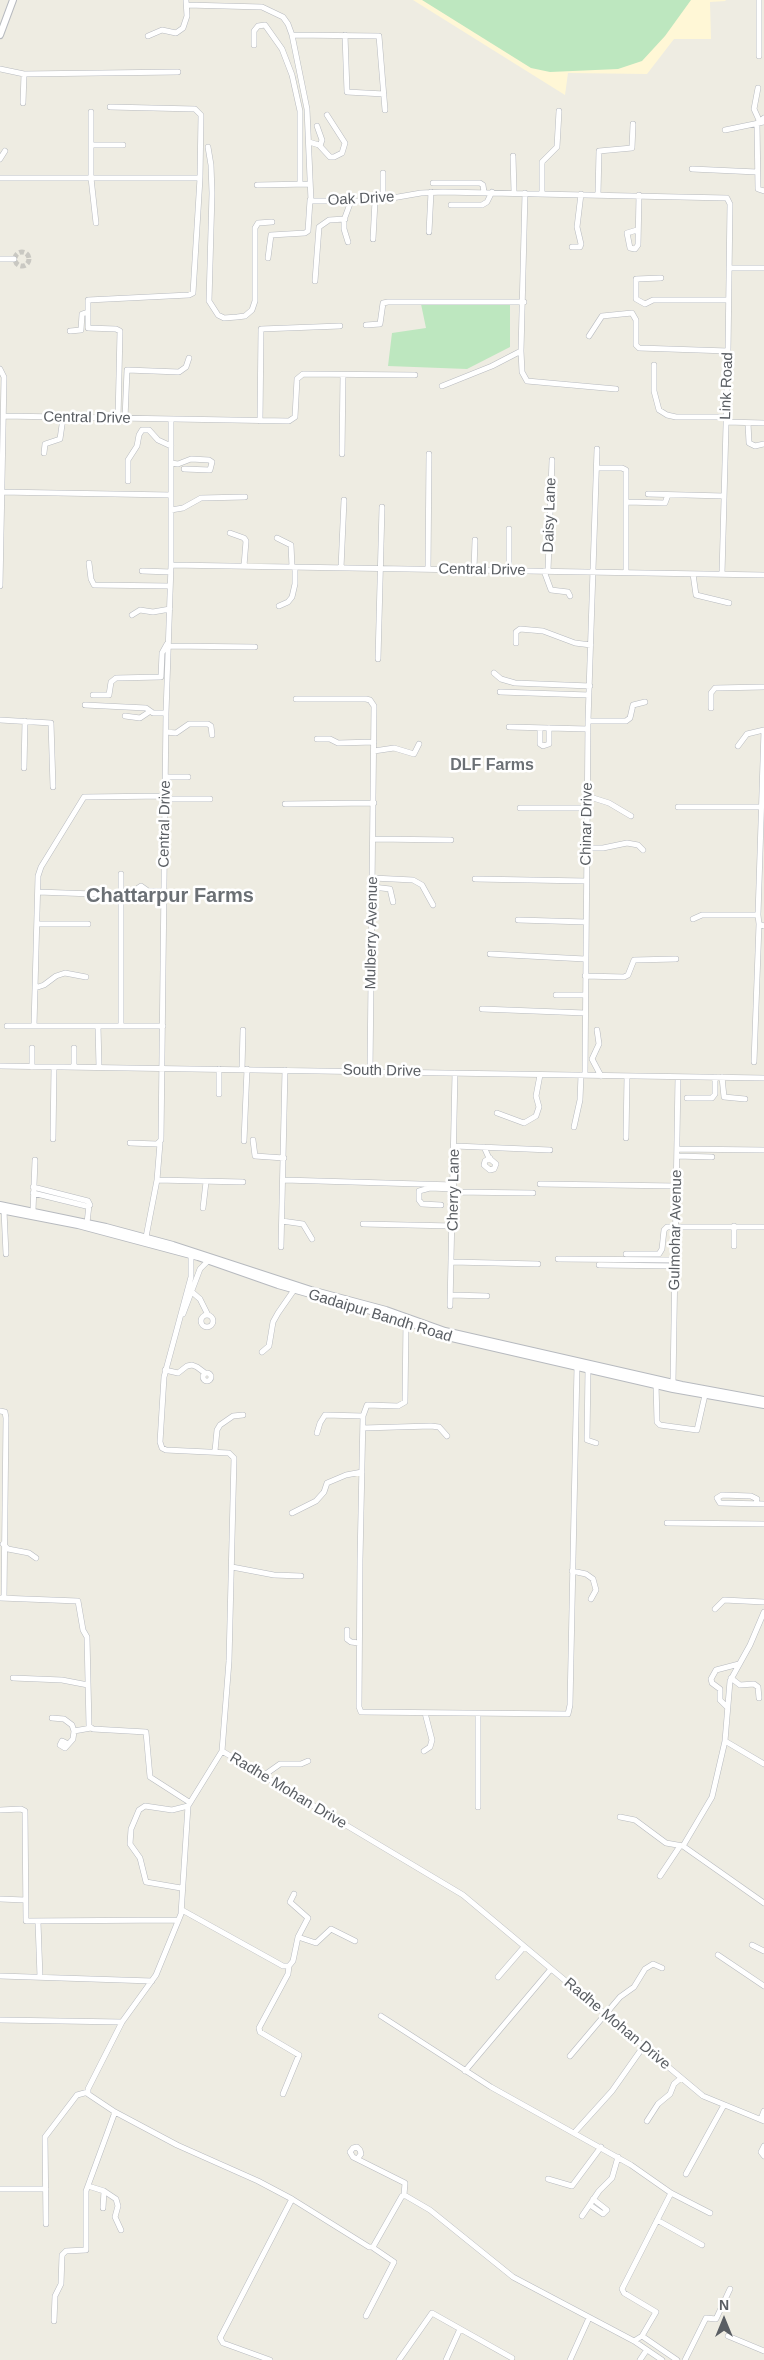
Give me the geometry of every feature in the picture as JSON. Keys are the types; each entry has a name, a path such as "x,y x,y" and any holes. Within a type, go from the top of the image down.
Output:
{"street":[{"path":"0,35 13,0"},
{"path":"758,56 759,0"},
{"path":"148,36 162,30 180,31 186,22 186,2"},
{"name":"Oak Drive","path":"186,2 262,7 283,17 292,35 307,109 310,200 375,201 431,192 514,192 727,198"},
{"path":"254,45 254,31 258,26 265,25 282,49 292,74 300,111 300,184"},
{"path":"292,35 381,37 384,110"},
{"path":"345,35 347,92 384,94"},
{"path":"0,69 24,74 178,72"},
{"path":"23,104 24,74"},
{"path":"758,88 754,109 761,121 757,172 758,189 764,191"},
{"path":"110,107 198,111 201,115 200,178 193,293 189,295 89,298 88,328 116,329 120,331 118,419"},
{"path":"542,193 542,162 557,147 559,111"},
{"path":"91,112 91,178 96,223"},
{"path":"309,142 320,146 326,155 334,158 342,153 344,147 343,140 327,115"},
{"path":"725,130 761,121"},
{"path":"598,194 599,151 632,148 633,124"},
{"path":"316,126 322,140 320,146"},
{"path":"91,145 123,145"},
{"path":"208,147 212,193 209,301 212,308 222,317 245,316 252,310 255,301 255,228 258,222 272,222"},
{"path":"0,159 5,151"},
{"path":"513,156 514,192"},
{"path":"692,169 757,172"},
{"path":"383,172 383,200"},
{"path":"0,178 200,178"},
{"path":"433,183 480,183 483,185 484,192"},
{"path":"257,185 309,184"},
{"path":"429,232 431,192"},
{"path":"452,205 482,205 492,192"},
{"path":"525,193 522,372 527,381 616,389"},
{"path":"572,247 580,247 581,244 577,227 581,194"},
{"path":"637,230 639,195"},
{"name":"Link Road","path":"722,574 730,204 727,198"},
{"path":"268,258 271,235 305,233 308,231 310,200"},
{"path":"348,242 344,230 344,219 351,201"},
{"path":"373,239 375,201"},
{"path":"315,281 318,230 329,220 344,219"},
{"path":"0,259 14,259"},
{"path":"729,268 764,268"},
{"path":"661,278 636,279 636,299 645,304 653,300 728,300"},
{"path":"366,325 380,324 383,304 388,302 524,302"},
{"path":"70,331 81,330 82,314 88,312"},
{"path":"589,336 602,316 632,313 636,320 636,345 639,348 728,351"},
{"path":"260,421 261,329 340,326"},
{"path":"442,386 492,366 521,350"},
{"path":"125,419 128,370 179,372 186,367 189,358"},
{"path":"654,365 654,392 659,410 676,417 764,423"},
{"path":"0,369 4,377 0,586"},
{"name":"Central Drive","path":"3,416 289,421 295,417 297,381 300,375 343,375"},
{"path":"342,454 343,375 415,375"},
{"path":"44,453 45,444 60,439 63,418"},
{"name":"Central Drive","path":"146,1237 157,1180 160,1143 166,713 171,572 171,420"},
{"path":"748,423 749,443 755,446 764,444"},
{"path":"128,481 128,460 137,446 138,435 142,430 149,430 158,440 171,446"},
{"name":"Chinar Drive","path":"574,1127 583,1075 588,721 595,572 598,449"},
{"path":"428,569 429,454"},
{"path":"171,463 178,464 191,459 209,460 212,463 210,470 184,469"},
{"name":"Daisy Lane","path":"546,571 552,460"},
{"path":"597,468 624,469 626,572"},
{"path":"1,492 171,495"},
{"path":"648,494 724,496"},
{"path":"626,502 665,503 668,495"},
{"path":"171,510 183,508 201,498 245,497"},
{"path":"341,568 344,500"},
{"path":"378,659 382,507"},
{"path":"509,529 509,571"},
{"path":"230,533 244,538 246,541 244,566"},
{"path":"277,538 290,545 295,584 292,597 285,604 279,606"},
{"path":"474,540 474,570"},
{"path":"89,563 91,579 94,585 170,586"},
{"name":"Central Drive","path":"171,565 764,575"},
{"path":"142,571 171,572"},
{"path":"546,571 550,589 568,592 570,596"},
{"path":"693,574 696,595 729,603"},
{"path":"132,615 140,610 153,612 170,609"},
{"path":"516,643 516,632 520,629 543,631 574,643 591,645"},
{"path":"93,695 109,695 111,682 116,678 161,677 162,653 166,648 167,637 169,636"},
{"path":"169,646 254,647"},
{"path":"494,673 501,679 515,683 590,686"},
{"path":"711,708 711,693 715,688 764,687"},
{"path":"500,692 589,695"},
{"name":"Mulberry Avenue","path":"296,699 370,700 374,706 370,1071"},
{"path":"588,721 626,721 630,718 633,704 645,702"},
{"path":"85,704 146,708 149,712"},
{"path":"125,716 140,718 149,712 166,713"},
{"path":"0,720 46,721 52,724 53,787"},
{"path":"24,768 25,720"},
{"path":"166,732 176,733 189,724 208,724 211,726 212,735"},
{"path":"508,728 588,729"},
{"path":"540,728 540,744 543,746 548,744 549,728"},
{"path":"738,746 747,734 764,730 763,810 758,915 760,924 754,1062"},
{"path":"317,739 330,739 338,742 374,742"},
{"path":"374,751 394,748 414,754 419,744"},
{"path":"166,777 188,777"},
{"path":"587,796 609,803 631,816"},
{"path":"34,1026 39,872 84,797 210,799"},
{"path":"285,804 374,803"},
{"path":"678,807 763,810"},
{"path":"520,808 587,808"},
{"path":"374,839 451,840"},
{"path":"586,848 603,848 627,843 635,844 643,850"},
{"path":"120,874 121,1026"},
{"path":"373,878 413,880 422,886 433,904"},
{"path":"475,879 586,881"},
{"path":"137,896 138,888 141,886 148,890 164,891"},
{"path":"373,887 390,889 393,902"},
{"path":"38,892 121,895"},
{"path":"693,919 702,915 758,915"},
{"path":"518,920 586,922"},
{"path":"37,924 88,924"},
{"path":"490,954 586,959"},
{"path":"585,976 624,977 628,975 634,960 676,958"},
{"path":"35,988 65,973 86,977"},
{"path":"556,995 585,995"},
{"path":"482,1010 585,1012"},
{"path":"7,1026 163,1026"},
{"path":"98,1026 99,1068"},
{"path":"242,1030 245,1069 244,1141"},
{"path":"597,1030 599,1044 592,1059 601,1076"},
{"path":"32,1048 32,1066"},
{"path":"74,1048 74,1067"},
{"name":"South Drive","path":"0,1066 764,1078"},
{"path":"53,1139 54,1067"},
{"path":"219,1069 219,1094"},
{"path":"281,1247 285,1070"},
{"name":"Cherry Lane","path":"450,1306 455,1146 455,1073"},
{"path":"497,1113 524,1123 536,1116 539,1107 536,1096 540,1074"},
{"path":"626,1138 627,1076"},
{"name":"Gulmohar Avenue","path":"673,1383 677,1263 678,1077"},
{"path":"687,1098 712,1098 715,1094 715,1077"},
{"path":"722,1077 724,1097 745,1099"},
{"path":"254,1140 255,1156 284,1158"},
{"path":"130,1143 160,1143"},
{"path":"455,1146 550,1150"},
{"path":"484,1147 490,1158"},
{"path":"677,1149 764,1150"},
{"path":"677,1156 712,1157"},
{"path":"33,1211 35,1160"},
{"path":"157,1180 243,1182"},
{"path":"284,1180 454,1189"},
{"path":"203,1208 206,1182"},
{"path":"540,1184 677,1186"},
{"path":"441,1205 422,1204 419,1200 420,1191 430,1188 533,1192"},
{"path":"33,1190 88,1201 87,1223"},
{"path":"0,1204 146,1237 311,1290 386,1310 445,1331 673,1383 764,1400"},
{"path":"2,1211 6,1254"},
{"name":"Gadaipur Bandh Road","path":"2,1211 78,1225 191,1255 294,1290 404,1321 443,1336 706,1395 764,1405"},
{"path":"282,1221 303,1224 312,1239"},
{"path":"363,1224 453,1226"},
{"path":"734,1226 734,1246"},
{"path":"626,1254 659,1254 662,1252 664,1230 667,1227 764,1227"},
{"name":"Radhe Mohan Drive","path":"191,1255 192,1276 165,1370 160,1442 162,1448 172,1451 229,1452 234,1458 232,1567 222,1751 463,1895 605,2016 703,2096 762,2120"},
{"path":"558,1259 677,1263"},
{"path":"179,1321 200,1269 208,1262"},
{"path":"452,1262 538,1264"},
{"path":"599,1265 677,1263"},
{"path":"262,1352 269,1346 272,1327 278,1313 294,1290"},
{"path":"192,1292 200,1299 208,1315"},
{"path":"451,1295 487,1296"},
{"path":"404,1321 405,1402 398,1406 367,1405 363,1416 359,1643 360,1711 568,1714 570,1705 577,1366"},
{"path":"165,1370 178,1373 186,1366 192,1365 204,1374"},
{"path":"588,1369 586,1440 596,1443"},
{"path":"656,1384 657,1420 660,1425 697,1430 706,1395"},
{"path":"0,1411 5,1412 6,1418 2,1598 78,1601 83,1628 87,1636 88,1724 90,1728"},
{"path":"215,1451 217,1430 220,1425 233,1416 244,1415"},
{"path":"317,1433 320,1423 326,1415 363,1416"},
{"path":"363,1428 431,1426 439,1428 447,1436"},
{"path":"292,1513 316,1501 324,1492 327,1483 346,1475 362,1472"},
{"path":"756,1504 756,1500 750,1496 722,1495 717,1498 720,1503 756,1504 764,1504"},
{"path":"668,1524 764,1524"},
{"path":"3,1544 8,1549 29,1553 36,1558"},
{"path":"232,1567 266,1574 301,1576"},
{"path":"572,1571 588,1575 593,1579 596,1590 591,1600"},
{"path":"715,1609 724,1600 764,1602"},
{"path":"660,1876 712,1797 725,1741 731,1678 750,1645 764,1612"},
{"path":"347,1630 347,1640 359,1643"},
{"path":"728,1707 720,1700 720,1688 712,1683 711,1679 716,1670 739,1664"},
{"path":"13,1678 62,1680 88,1685"},
{"path":"731,1678 740,1685 754,1684 758,1689 758,1698"},
{"path":"424,1751 430,1747 432,1740 425,1713"},
{"path":"478,1714 478,1807"},
{"path":"52,1718 67,1720 74,1731 73,1739 68,1744"},
{"path":"74,1731 90,1728 145,1731 150,1777 189,1804"},
{"path":"725,1741 764,1764"},
{"path":"88,2092 122,2022 152,1981 182,1910 181,1888 189,1804 222,1751"},
{"path":"263,1776 280,1764 300,1764 308,1761"},
{"path":"181,1888 146,1882 140,1858 130,1844 130,1835 132,1823 141,1808 153,1806 172,1810 189,1804"},
{"path":"0,1810 21,1809 25,1811 26,1920 38,1922 177,1920"},
{"path":"620,1817 635,1820 666,1843 681,1846 764,1903"},
{"path":"282,2094 298,2054 260,2032 259,2028 288,1974 298,1937 308,1917 290,1902 294,1894"},
{"path":"0,1899 25,1900"},
{"path":"182,1910 283,1966 289,1966"},
{"path":"38,1922 40,1977"},
{"path":"298,1937 316,1943 329,1930 333,1929 355,1941"},
{"path":"752,1945 764,1951"},
{"path":"498,1977 524,1947"},
{"path":"718,1955 764,1986"},
{"path":"570,2056 620,1997 634,1987 649,1966 656,1965 662,1968"},
{"path":"465,2071 551,1969"},
{"path":"0,1976 152,1981"},
{"path":"381,2016 465,2071 601,2147 671,2194 710,2213"},
{"path":"0,2020 122,2022"},
{"path":"575,2132 612,2091 643,2047"},
{"path":"647,2121 660,2103 670,2094 674,2084 681,2078"},
{"path":"88,2092 89,2095 115,2112 176,2145 258,2181 292,2199 394,2262 366,2316"},
{"path":"46,2224 45,2137 77,2094 88,2092"},
{"path":"686,2174 724,2105"},
{"path":"54,2321 55,2296 61,2284 63,2253 66,2251 84,2251 86,2248 86,2195 115,2112"},
{"path":"762,2120 764,2112"},
{"path":"764,2146 761,2152 764,2156"},
{"path":"548,2179 572,2186 601,2147"},
{"path":"358,2158 404,2182 406,2187 404,2195 372,2247"},
{"path":"582,2216 593,2199 612,2178 618,2158"},
{"path":"88,2186 115,2197 118,2201 116,2217 121,2230"},
{"path":"0,2190 46,2189"},
{"path":"103,2208 104,2191"},
{"path":"634,2341 642,2336 656,2312 624,2293 622,2289 671,2194"},
{"path":"404,2195 430,2210 513,2278 634,2341 646,2351 662,2360"},
{"path":"270,2360 223,2343 220,2338 292,2199"},
{"path":"590,2205 603,2214 607,2210 593,2199"},
{"path":"657,2220 702,2245"},
{"path":"685,2360 706,2318 716,2319 730,2289"},
{"path":"398,2360 430,2313 434,2313 512,2358"},
{"path":"570,2360 589,2318"},
{"path":"446,2360 460,2329"},
{"path":"642,2336 674,2359"},
{"path":"728,2336 764,2351"},
{"path":"640,2360 646,2351"}],"shaded area":[{"path":"413,0 726,1 710,2 711,39 674,39 647,74 568,73 565,95"}],"green space":[{"path":"422,0 691,0 665,36 642,61 618,69 550,72 531,68"},
{"path":"421,304 510,305 510,347 467,369 388,366 392,333 426,328"}],"tunnel":[{"path":"19,252 25,252 29,259 25,266 19,266 15,262 15,256 19,252"}],"district":[{"name":"DLF Farms","path":"492,766"},
{"name":"Chattarpur Farms","path":"170,896"}]}
